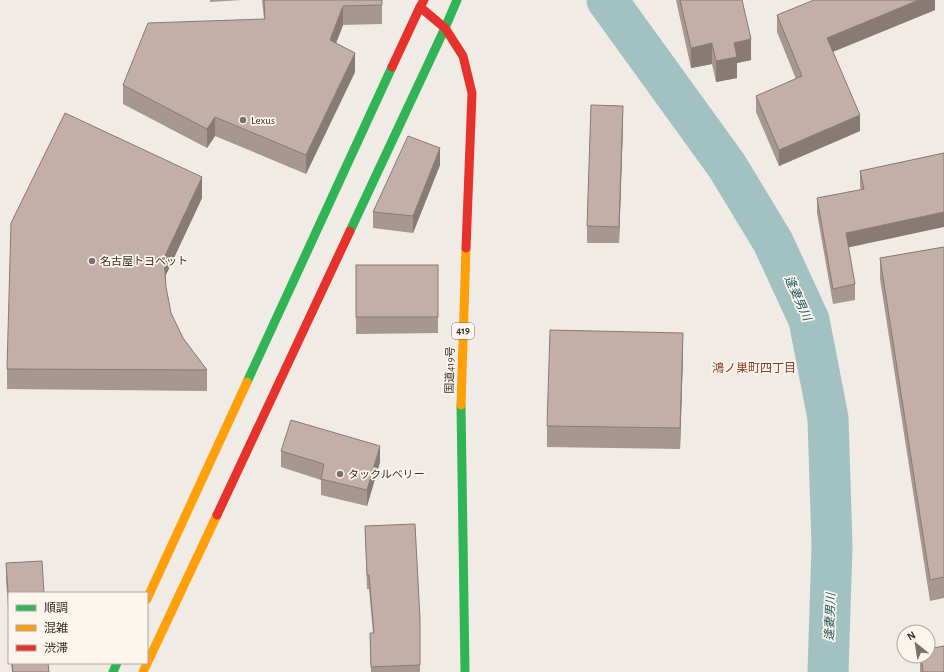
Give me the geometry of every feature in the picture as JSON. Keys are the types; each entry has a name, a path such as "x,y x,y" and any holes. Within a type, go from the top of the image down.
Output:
{"main road":[{"path":"148,661 446,28 457,0"},
{"path":"148,597 422,4"},
{"name":"国道419号","path":"422,4 446,28 463,56 472,93 461,385 464,672"}],"building":[{"name":"Lexus","path":"264,0 382,0 382,5 343,6 330,40 355,53 306,155 215,117 207,129 123,85 148,23 265,19"},
{"path":"680,0 742,0 751,39 734,43 737,57 716,61 712,43 691,48"},
{"path":"814,0 919,0 827,38 860,115 779,150 756,96 802,76 777,15"},
{"path":"591,105 623,106 619,227 587,226"},
{"name":"名古屋トヨペット","path":"65,113 202,177 164,258 166,287 171,313 183,338 207,370 7,369 11,223"},
{"path":"408,136 440,148 413,216 373,212"},
{"path":"944,153 944,212 846,233 855,284 833,289 817,198 864,189 860,171"},
{"path":"944,247 944,577 930,580 880,258"},
{"path":"356,265 438,265 438,317 356,317"},
{"path":"550,330 683,333 680,428 547,426"},
{"path":"291,420 380,446 367,490 321,479 324,464 281,451"},
{"path":"415,524 420,619 420,665 371,667 370,633 374,633 369,575 367,575 365,526"},
{"path":"42,561 44,592 8,592 6,563"},
{"path":"944,646 944,672 923,672 922,664 936,664 936,648"},
{"path":"12,664 48,664 49,672 13,672"}],"waterway":[{"name":"逢妻男川","path":"607,0 727,166 773,242 809,320 828,418 832,546 828,672"}],"traffic: fast":[{"path":"445,28 457,0"},
{"path":"350,231 445,28"},
{"path":"247,382 392,67"},
{"path":"461,405 465,672"},
{"path":"113,672 117,664"}],"traffic: slow":[{"path":"461,405 466,248"},
{"path":"148,597 247,382"},
{"path":"148,661 217,515"},
{"path":"143,672 147,664"}],"traffic: jam":[{"path":"424,0 420,7 445,28 463,56 472,93 466,248"},
{"path":"392,67 420,7"},
{"path":"217,515 350,231"}],"place":[{"name":"Lexus","path":"243,120"},
{"name":"名古屋トヨペット","path":"92,261"},
{"name":"タックルベリー","path":"340,474"}],"district":[{"name":"鴻ノ巣町四丁目","path":"754,368"}]}
